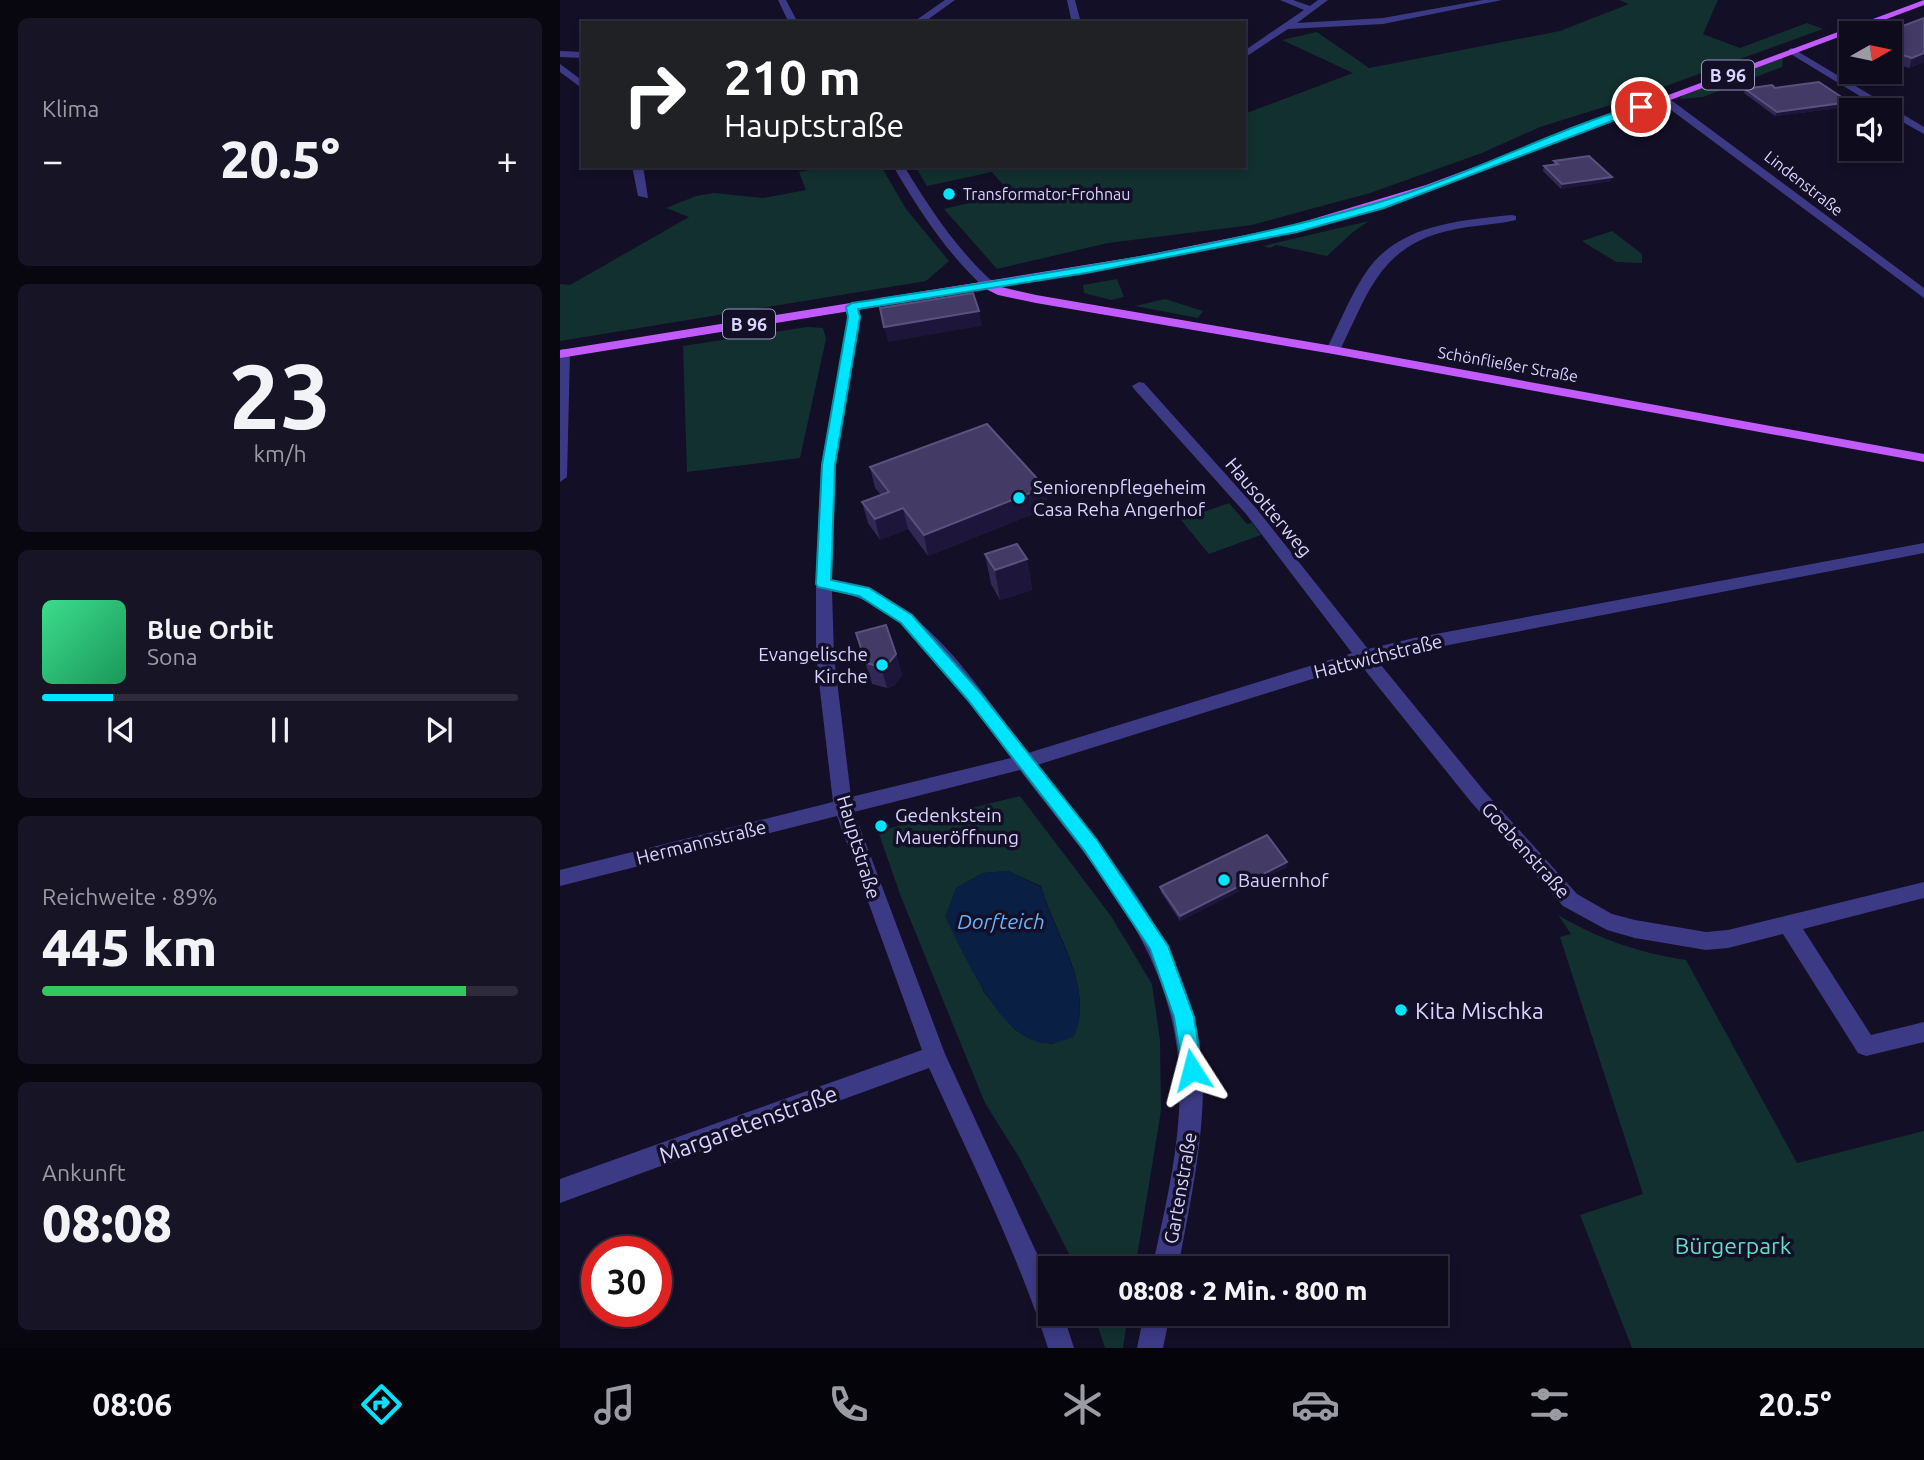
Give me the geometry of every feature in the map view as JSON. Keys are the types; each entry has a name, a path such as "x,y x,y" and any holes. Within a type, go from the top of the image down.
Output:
{"main road":[{"name":"B 96","path":"562,354 1086,269 1265,236 1380,205 1924,2"},
{"name":"Schönfließer Straße","path":"1085,307 1065,296 1062,287 1086,269"},
{"name":"Schönfließer Straße","path":"990,285 1002,292 1924,457"}],"street":[{"path":"782,0 793,21"},
{"path":"919,21 951,0"},
{"path":"1071,0 1076,21"},
{"path":"1284,0 1311,9"},
{"path":"1246,54 1324,0"},
{"path":"1287,26 1383,21 1498,0"},
{"path":"1793,51 1924,131"},
{"path":"560,54 581,55"},
{"path":"560,67 581,84"},
{"name":"Lindenstraße","path":"1663,99 1924,294"},
{"path":"637,168 644,196"},
{"path":"899,168 927,212 978,275 990,285"},
{"path":"1333,350 1374,270 1403,242 1433,230 1512,218"},
{"name":"Hauptstraße","path":"852,307 854,317 828,465 824,584 825,656 843,807 935,1056 1038,1285"},
{"path":"560,477 562,354"},
{"name":"Hausotterweg","path":"1139,386 1251,511 1364,656"},
{"name":"Hattwichstraße","path":"843,807 1023,762 1364,656 1441,639 1924,548"},
{"name":"Gartenstraße","path":"824,584 864,592 906,619 944,659 1090,845 1158,946 1184,1017 1192,1070 1192,1120 1167,1256"},
{"name":"Goebenstraße","path":"1364,656 1478,797 1570,900 1607,921 1706,942 1728,939 1924,890"},
{"name":"Hermannstraße","path":"560,878 843,807"},
{"path":"1788,924 1866,1046 1924,1032"},
{"name":"Margaretenstraße","path":"560,1191 935,1056"},
{"name":"Hauptstraße","path":"1054,1326 1061,1348"},
{"path":"1150,1348 1155,1326"}],"green space":[{"path":"1619,0 1718,0 1703,34 1740,48 1807,23 1823,29 1633,98 1540,127 1482,153 1370,193 1252,225 1108,243 997,269 944,209 1010,193 992,172 927,186 916,168 1246,168 1246,113 1353,73 1282,40 1317,32 1369,68 1560,31 1629,4"},
{"path":"1783,58 1782,67 1703,97 1680,99 1682,95"},
{"path":"821,168 882,168 906,209 949,261 926,281 560,341 560,284 570,285 689,217 666,208 696,196 714,193 763,198 806,190 799,172"},
{"path":"1369,221 1327,256 1276,245 1270,248 1263,246"},
{"path":"1612,231 1642,254 1642,263 1616,262 1582,241"},
{"path":"1117,279 1124,297 1111,300 1084,293 1083,285"},
{"path":"1165,299 1203,311 1198,318 1135,306"},
{"path":"807,327 823,328 826,339 800,458 687,472 683,346"},
{"path":"1229,503 1247,524 1252,523 1261,535 1209,554 1181,520"},
{"path":"1020,796 1111,916 1152,984 1160,1040 1161,1111 1137,1256 1070,1256 1019,1157 985,1103 901,897 878,831","holes":["1008,871 1041,886 1071,961 1080,998 1074,1036 1051,1044 1015,1030 983,991 953,900 956,888 983,873"]},
{"name":"Bürgerpark","path":"1558,915 1620,944 1686,960 1797,1163 1924,1131 1924,1348 1632,1348 1580,1215 1643,1194 1560,937 1571,934"},
{"path":"1098,1326 1126,1326 1123,1348 1105,1348"}],"water":[{"name":"Dorfteich","path":"1008,871 1041,887 1076,980 1080,998 1079,1017 1074,1036 1061,1041 1035,1041 1018,1031 1002,1016 974,975 945,917 956,888 983,873"}],"building":[{"path":"1924,18 1924,53 1912,58 1902,55 1902,26"},
{"path":"1819,82 1843,98 1839,98 1839,103 1777,112 1745,89 1772,85 1775,88"},
{"path":"1589,156 1612,177 1562,184 1544,166 1558,164 1554,161"},
{"path":"973,293 979,311 884,327 880,308"},
{"path":"987,424 1045,487 924,535 903,508 875,519 862,502 889,492 870,467"},
{"path":"1017,544 1027,559 995,570 985,554"},
{"path":"886,625 896,654 888,664 881,667 866,663 856,633"},
{"name":"Bauernhof","path":"1267,835 1287,862 1180,916 1160,887"}],"place":[{"name":"Transformator-Frohnau","path":"949,194"},
{"name":"Seniorenpflegeheim Casa Reha Angerhof","path":"1019,498"},
{"name":"Evangelische Kirche","path":"882,665"},
{"name":"Gedenkstein Maueröffnung","path":"881,826"},
{"name":"Bauernhof","path":"1224,880"},
{"name":"Kita Mischka","path":"1401,1010"}],"route":[{"path":"1192,1070 1184,1017 1158,946 1090,845 944,659 906,619 864,592 824,584 828,465 854,317 852,307 1086,269 1293,229 1380,205 1641,107"}]}
